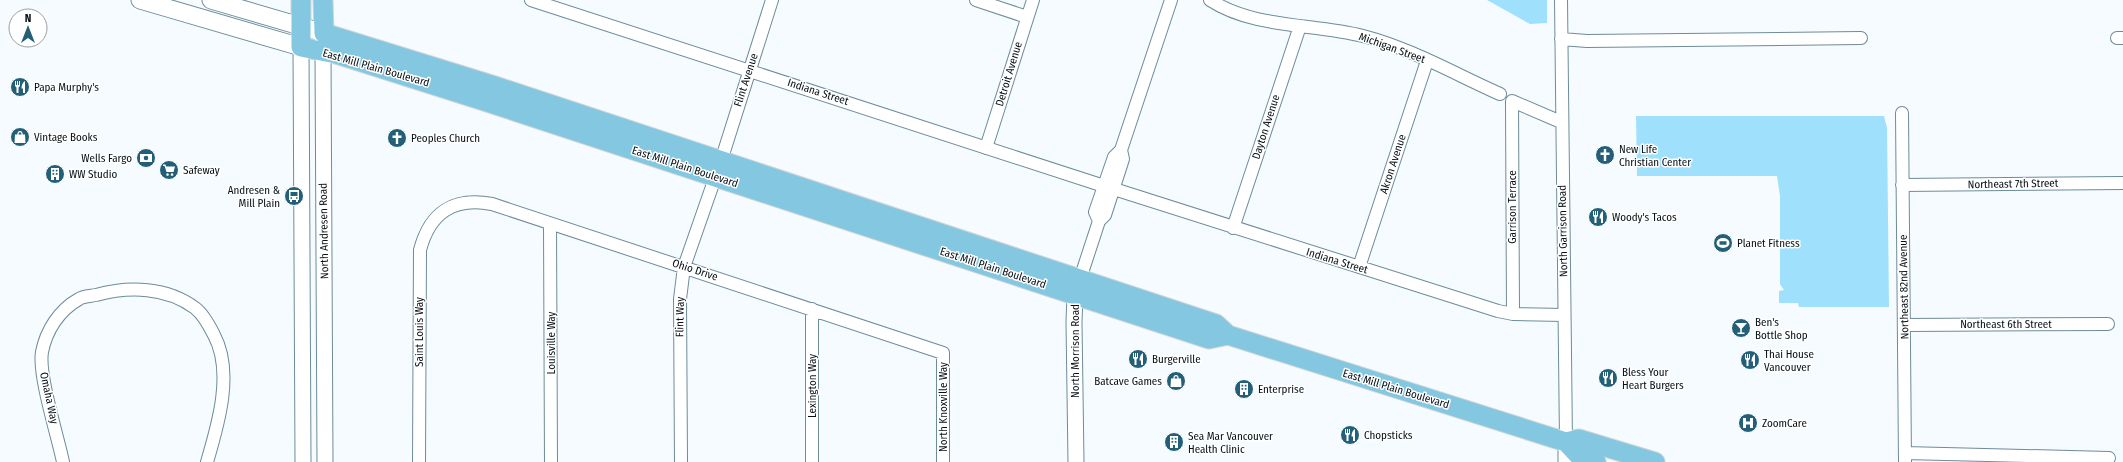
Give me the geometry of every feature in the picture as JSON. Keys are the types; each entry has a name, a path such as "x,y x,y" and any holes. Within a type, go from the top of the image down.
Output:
{"main road":[{"name":"East Mill Plain Boulevard","path":"140,0 301,48 336,54 487,102 718,169"},
{"name":"East Mill Plain Boulevard","path":"211,0 324,33 718,169 1078,287 1216,324 1228,335 1566,442 1580,457 1596,462"},
{"name":"North Andresen Road","path":"301,0 301,48"},
{"name":"North Andresen Road","path":"323,0 323,52"},
{"name":"East Mill Plain Boulevard","path":"1566,442 1579,439 1655,462"}],"street":[{"name":"Indiana Street","path":"531,0 1233,228 1498,311 1512,314 1564,315"},
{"name":"Flint Avenue","path":"718,169 772,0"},
{"path":"976,0 1027,17"},
{"name":"Detroit Avenue","path":"986,148 1033,0"},
{"name":"North Morrison Road","path":"1076,462 1074,322 1078,287 1099,221 1095,212 1109,188 1114,157 1121,150 1171,0"},
{"name":"Michigan Street","path":"1210,0 1250,18 1364,36 1399,48 1500,94"},
{"name":"North Garrison Road","path":"1561,0 1561,122 1566,462"},
{"name":"Dayton Avenue","path":"1233,228 1300,26"},
{"path":"1561,39 1588,41 1861,38"},
{"name":"North Andresen Road","path":"301,48 303,462"},
{"name":"North Andresen Road","path":"323,52 325,462"},
{"name":"Akron Avenue","path":"1359,267 1427,61"},
{"name":"Garrison Terrace","path":"1512,314 1512,101 1561,122"},
{"name":"Northeast 82nd Avenue","path":"1902,113 1905,458"},
{"name":"Flint Way","path":"681,462 680,299 684,267 718,169"},
{"name":"Northeast 7th Street","path":"1902,185 2123,183"},
{"name":"Ohio Drive","path":"445,210 460,203 476,201 492,204 943,353"},
{"name":"Saint Louis Way","path":"419,462 420,250 424,234 430,225 445,210"},
{"name":"Louisville Way","path":"550,224 551,462"},
{"name":"Omaha Way","path":"63,462 42,371 42,354 48,330 61,313 79,299 107,292 149,290 173,295 196,309 215,336 222,360 224,383 221,412 207,462"},
{"name":"Lexington Way","path":"812,309 812,462"},
{"name":"Northeast 6th Street","path":"1904,325 2108,324"},
{"name":"North Knoxville Way","path":"943,353 943,462"},
{"path":"1905,458 2109,458"}],"shaded area":[{"path":"1487,0 1547,0 1547,23 1530,24"},
{"path":"1636,116 1884,116 1887,128 1889,307 1799,307 1798,303 1779,303 1779,291 1784,290 1780,284 1780,196 1777,176 1637,176"}],"place":[{"name":"Papa Murphy's","path":"20,87"},
{"name":"Vintage Books","path":"20,137"},
{"name":"Peoples Church","path":"397,138"},
{"name":"New Life Christian Center","path":"1605,155"},
{"name":"Wells Fargo","path":"146,158"},
{"name":"Safeway","path":"169,170"},
{"name":"WW Studio","path":"55,174"},
{"name":"Andresen & Mill Plain","path":"294,196"},
{"name":"Woody's Tacos","path":"1598,217"},
{"name":"Planet Fitness","path":"1723,243"},
{"name":"Ben's Bottle Shop","path":"1741,328"},
{"name":"Burgerville","path":"1138,359"},
{"name":"Thai House Vancouver","path":"1750,360"},
{"name":"Bless Your Heart Burgers","path":"1608,378"},
{"name":"Batcave Games","path":"1176,381"},
{"name":"Enterprise","path":"1244,389"},
{"name":"ZoomCare","path":"1748,423"},
{"name":"Chopsticks","path":"1350,435"},
{"name":"Sea Mar Vancouver Health Clinic","path":"1174,442"}]}
